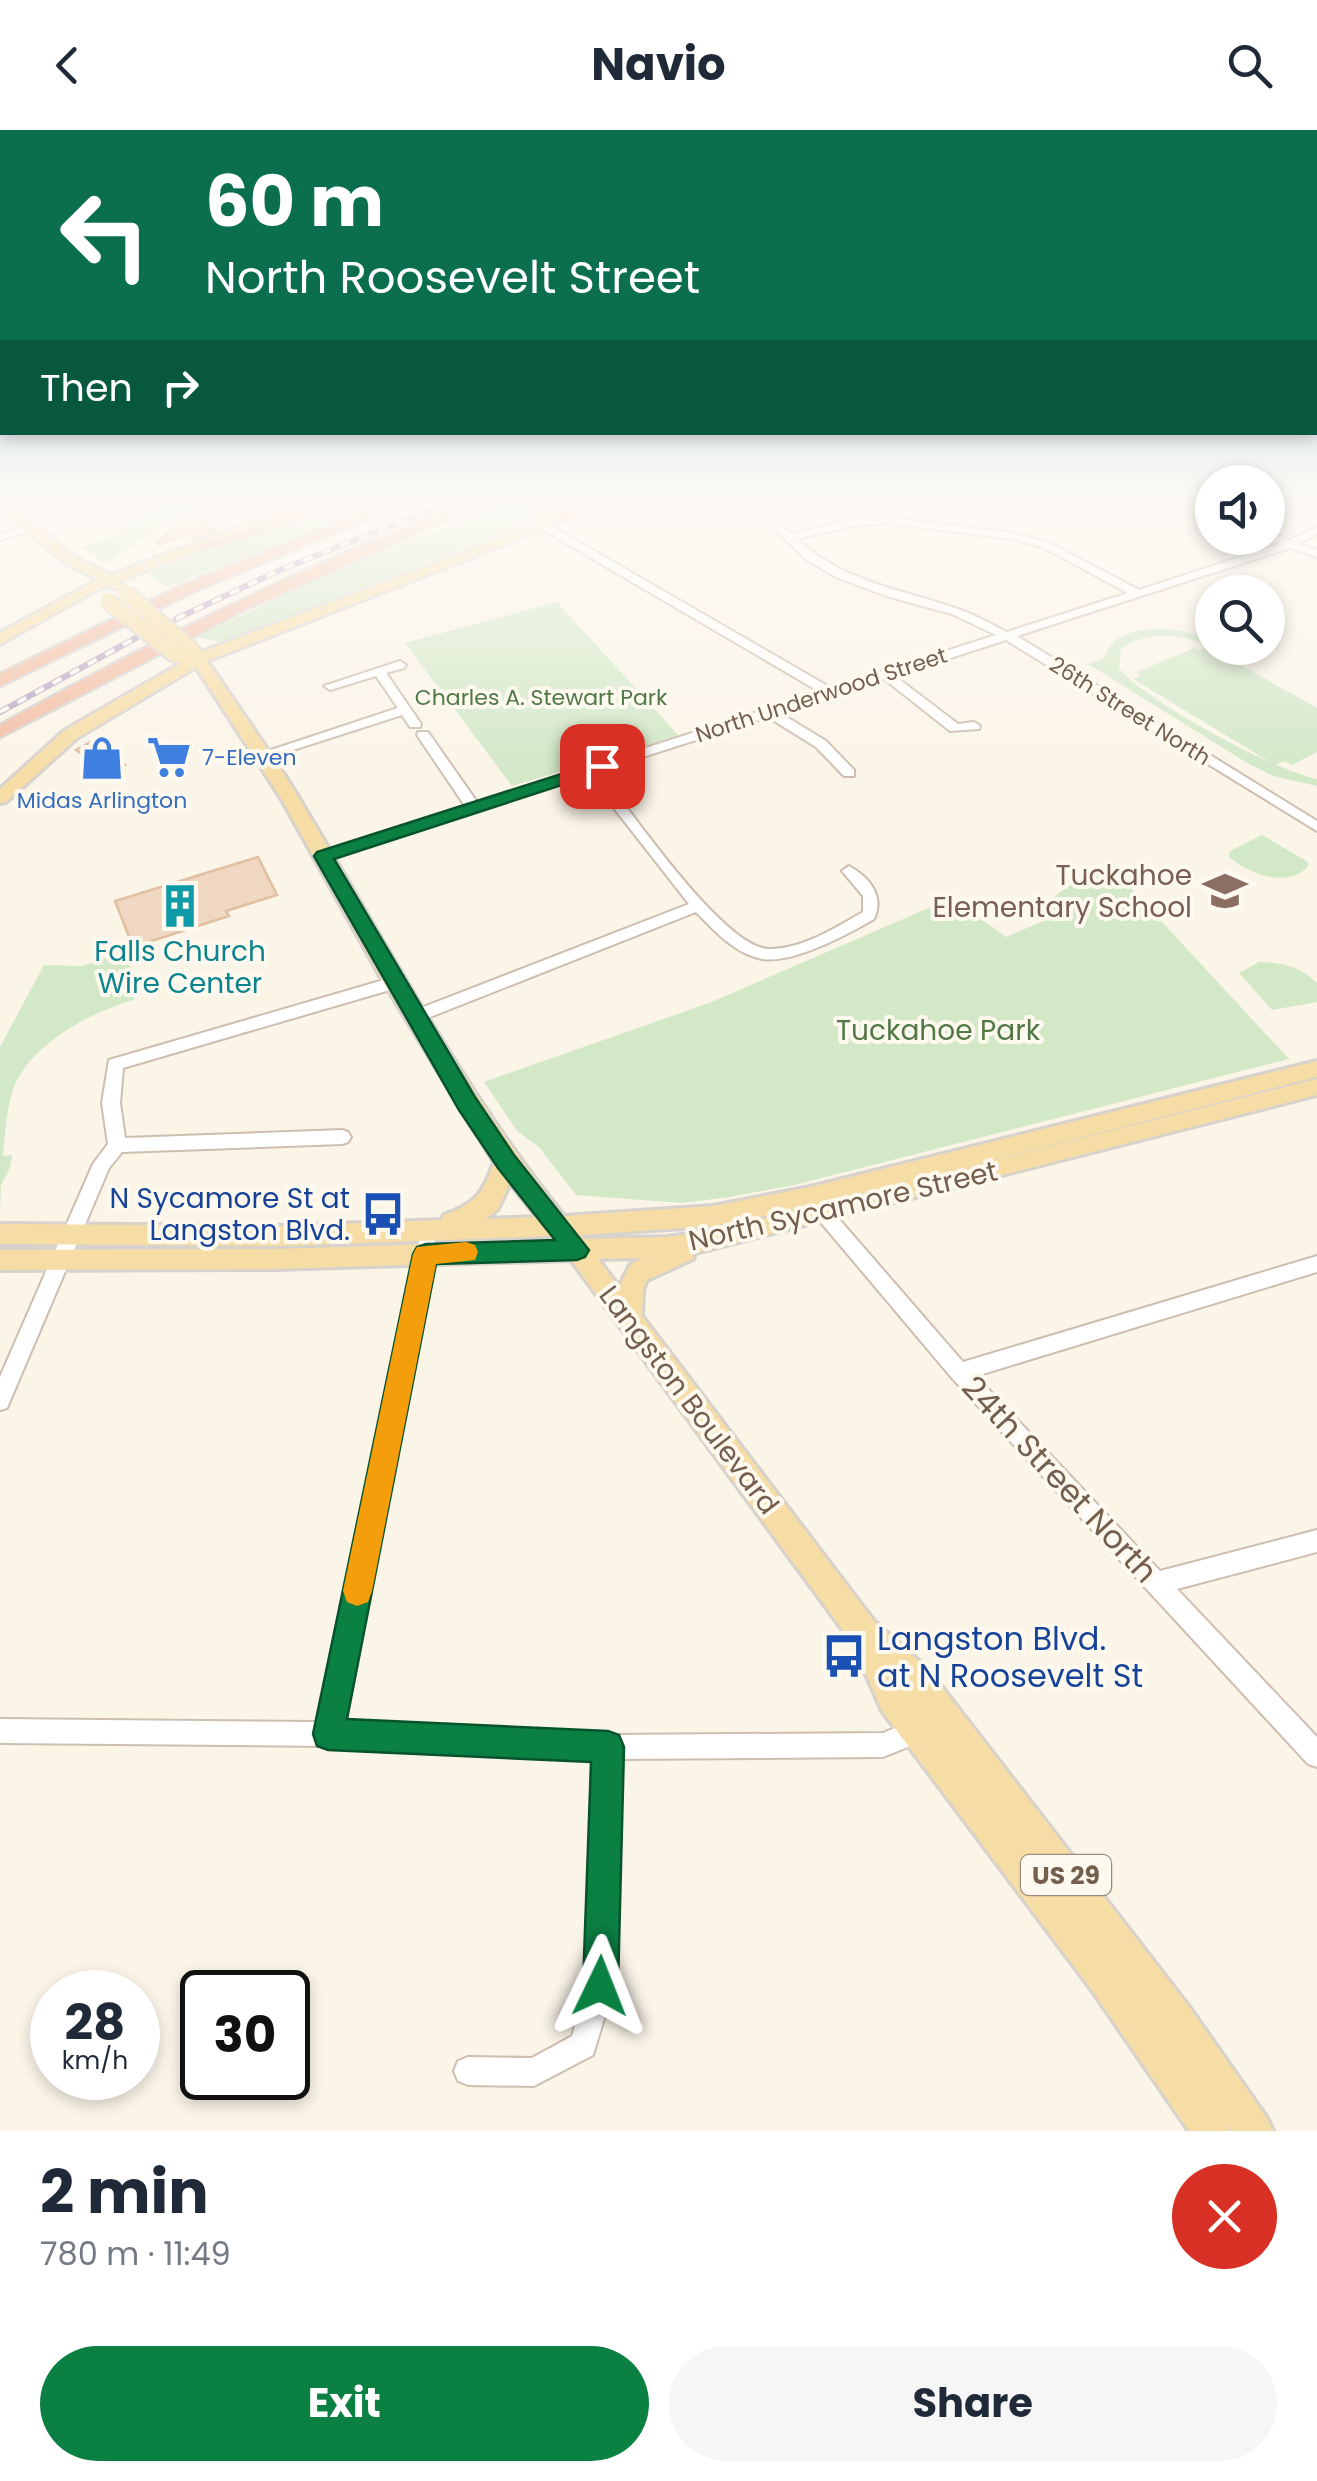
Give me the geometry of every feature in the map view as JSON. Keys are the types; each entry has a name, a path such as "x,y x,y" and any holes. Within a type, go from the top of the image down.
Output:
{"highway":[{"path":"0,681 180,591"},
{"path":"0,732 146,652 272,591"}],"main road":[{"path":"0,639 85,591"},
{"name":"Langston Boulevard","path":"95,591 174,654 190,655"},
{"name":"Langston Boulevard","path":"124,591 190,655 263,755 414,1017 506,1162 577,1250 863,1632 893,1700 930,1722 1176,2020 1254,2131"},
{"path":"0,798 72,734 190,655 358,591"},
{"name":"North Sycamore Street","path":"0,1234 282,1236 577,1250 714,1241 817,1206 1317,1069"},
{"name":"North Sycamore Street","path":"0,1260 428,1242 556,1226 817,1206 1317,1088"},
{"path":"428,1242 488,1208 506,1162"},
{"path":"629,1320 628,1287 633,1276 714,1241"},
{"name":"Langston Boulevard","path":"930,1722 1212,2131"}],"street":[{"path":"663,591 829,692"},
{"name":"26th Street North","path":"891,591 956,612 1006,635 1317,826"},
{"name":"North Underwood Street","path":"324,856 1142,591"},
{"path":"330,686 400,665"},
{"path":"378,671 474,808"},
{"path":"886,675 954,728 974,726"},
{"path":"263,755 405,710"},
{"path":"769,712 818,742 849,774"},
{"path":"592,770 699,905 741,946 760,954 786,952 870,914 874,905 871,894 849,871"},
{"path":"414,1017 699,905"},
{"path":"0,1402 102,1164 117,1145 111,1103 115,1064 394,983"},
{"path":"117,1145 342,1137"},
{"name":"24th Street North","path":"817,1206 959,1372 1317,1756"},
{"path":"328,1734 428,1242"},
{"path":"959,1372 1317,1264"},
{"path":"1157,1583 1317,1542"},
{"path":"0,1731 328,1734 608,1747 883,1746 930,1722"},
{"path":"468,2071 534,2072 582,2045 600,1986 608,1747"}],"green space":[{"path":"292,591 352,591 222,642 196,637"},
{"name":"Charles A. Stewart Park","path":"557,602 679,736 512,786 405,643"},
{"path":"1145,630 1178,630 1195,634 1195,641 1154,637 1121,649 1119,668 1133,682 1212,733 1272,763 1317,779 1317,786 1273,776 1249,764 1088,664 1104,658 1124,635"},
{"path":"1194,648 1195,665 1241,665 1317,708 1317,752 1292,765 1284,761 1275,765 1133,679 1141,676 1137,672"},
{"path":"1262,835 1308,862 1308,867 1289,877 1268,877 1229,857 1230,851"},
{"name":"Tuckahoe Park","path":"1097,866 1124,881 1289,1059 794,1185 683,1203 576,1195 539,1147 517,1131 484,1082 709,1003 952,898 1006,937 1048,919 1037,909"},
{"path":"128,950 134,1000 98,1013 62,1033 19,1076 7,1116 3,1156 12,1155 1,1185 0,1213 0,1047 44,965 82,966"},
{"path":"1259,962 1283,964 1304,973 1317,983 1317,1002 1272,1010 1239,973"}],"building":[{"name":"Midas Arlington","path":"90,742 125,765 111,773 76,750"},
{"name":"Falls Church Wire Center","path":"258,857 277,895 226,911 229,916 133,947 115,901"}],"railway":[{"path":"176,619 235,591"},
{"path":"0,712 136,638"}],"slow traffic":[{"path":"357,1591 426,1254 466,1252"}],"place":[{"name":"7-Eleven","path":"169,757"},
{"name":"Midas Arlington","path":"102,758"},
{"name":"Tuckahoe Elementary School","path":"1225,891"},
{"name":"Falls Church Wire Center","path":"180,906"},
{"name":"N Sycamore St at Langston Blvd.","path":"383,1214"},
{"name":"Langston Blvd. at N Roosevelt St","path":"844,1656"}],"route":[{"path":"600,1986 608,1747 328,1734 426,1254 577,1250 506,1162 467,1104 324,856 602,766"}]}
